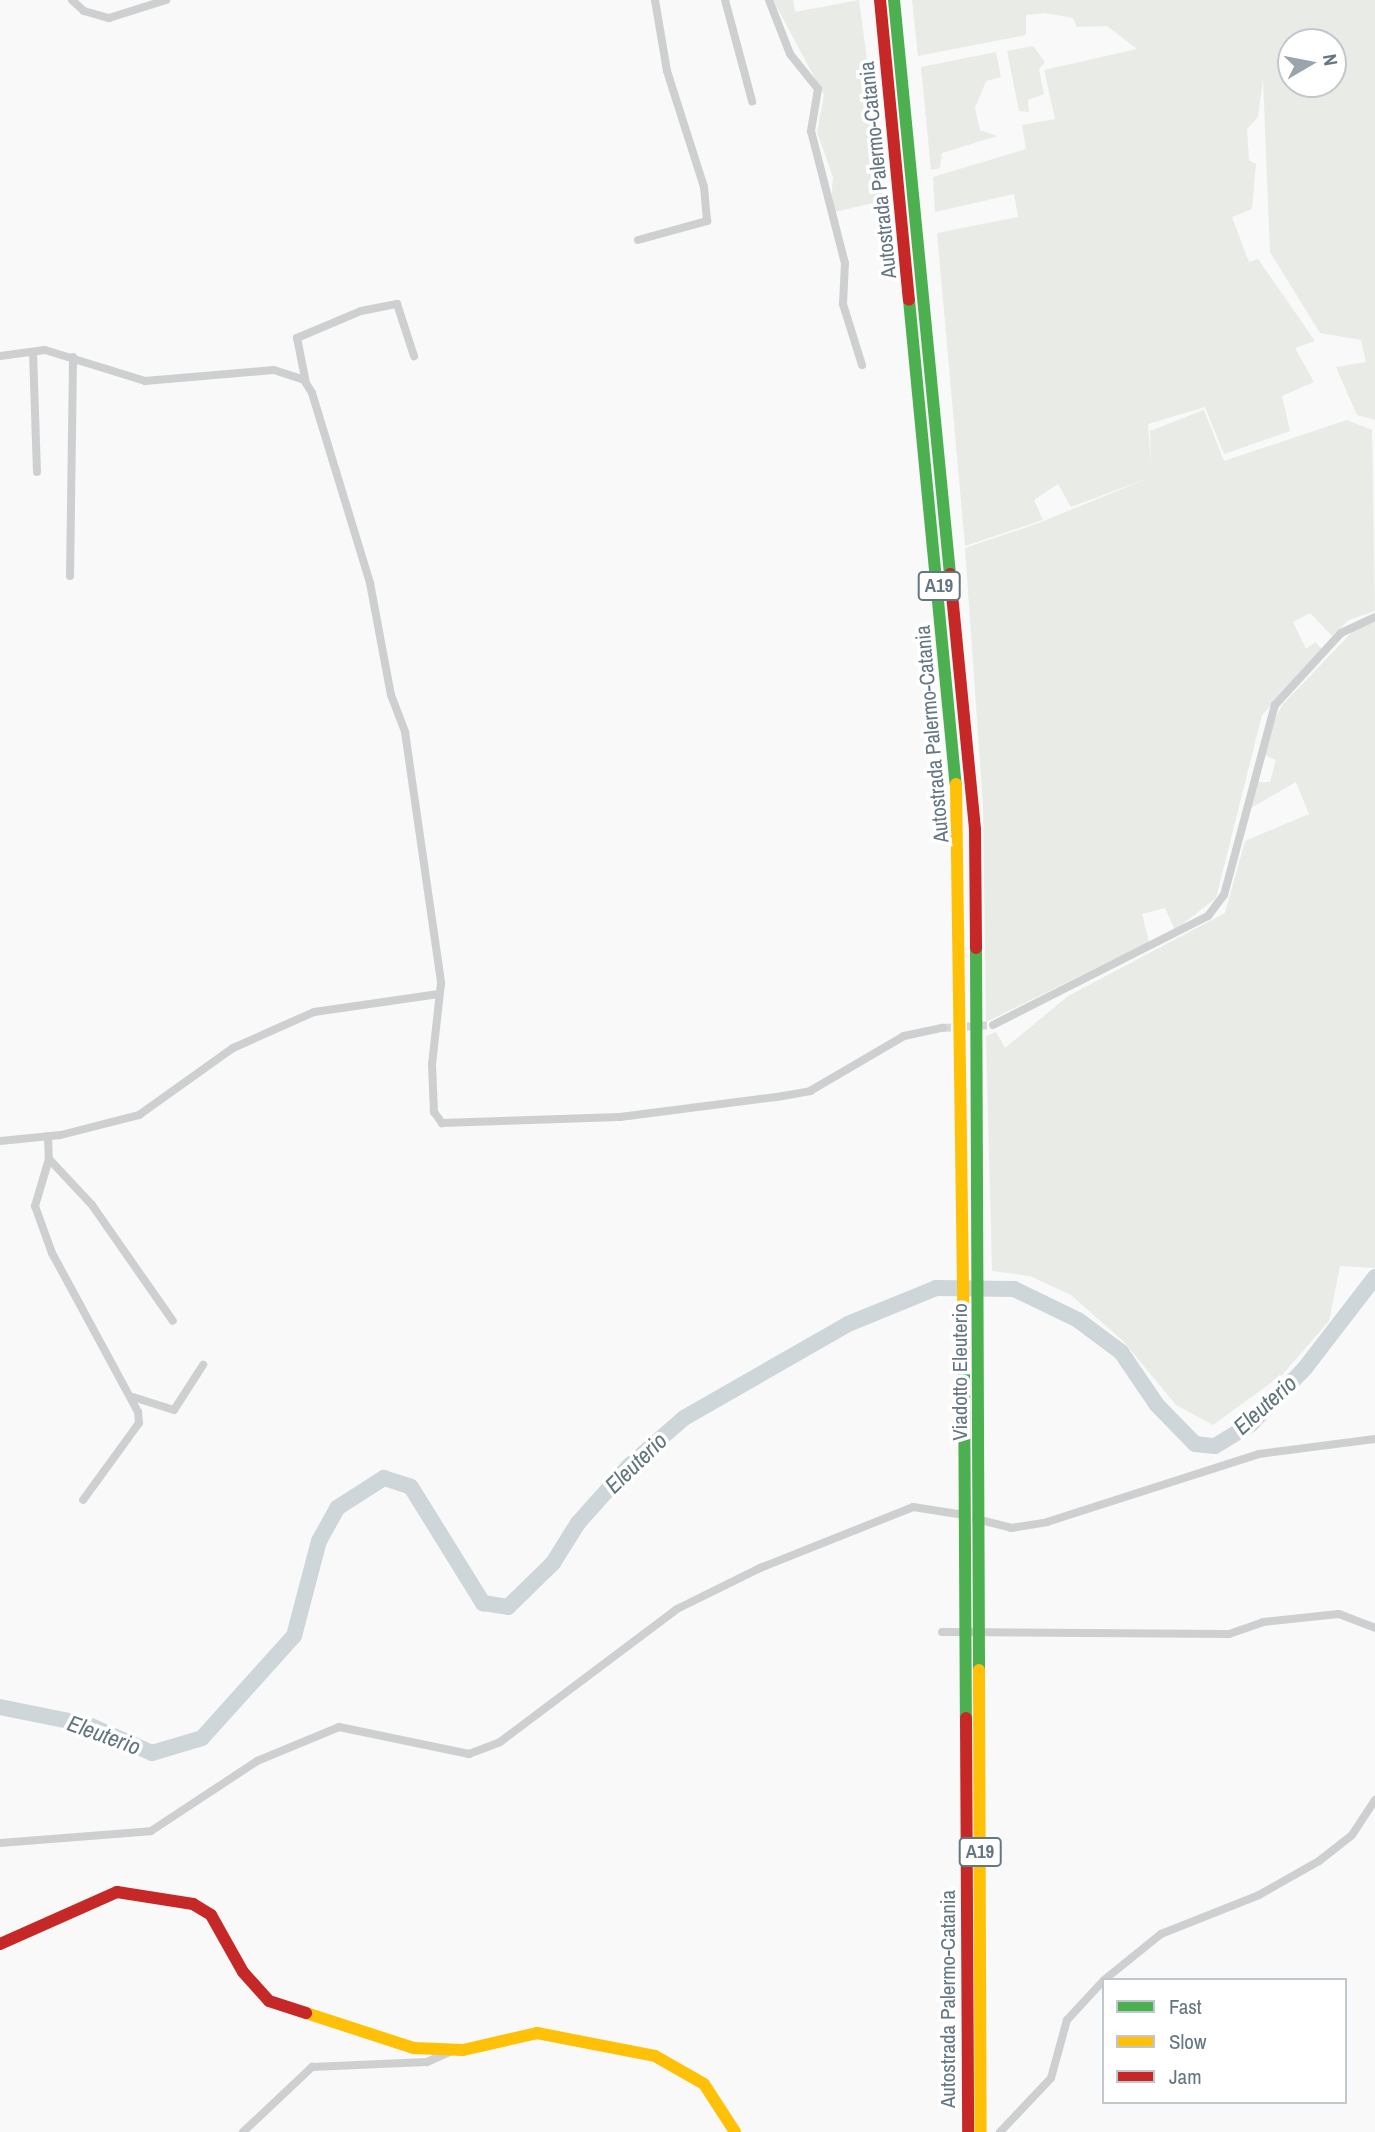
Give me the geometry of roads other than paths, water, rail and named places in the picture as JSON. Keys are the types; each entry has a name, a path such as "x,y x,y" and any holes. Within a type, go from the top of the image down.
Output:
{"main road":[{"name":"Autostrada Palermo-Catania","path":"880,0 955,749 964,1173"},
{"name":"Autostrada Palermo-Catania","path":"894,0 970,761 979,1172"},
{"name":"Viadotto Eleuterio","path":"979,1172 980,1571"},
{"name":"Viadotto Eleuterio","path":"964,1173 966,1571"},
{"name":"Autostrada Palermo-Catania","path":"966,1571 968,2132"},
{"name":"Autostrada Palermo-Catania","path":"980,1571 981,2132"},
{"path":"0,1944 117,1892 193,1904 211,1915 243,1972 269,2001 414,2048 452,2051 537,2034 655,2056 704,2084 735,2132"}],"street":[{"path":"72,0 83,11 109,18 166,0"},
{"path":"634,241 707,221 704,187 667,71 655,0"},
{"path":"725,0 752,101"},
{"path":"769,0 790,54 818,89 811,131 845,263 843,304 862,366"},
{"path":"414,356 397,304 361,311 297,338 306,383 370,583 391,695 405,732 439,994 434,1112 454,1126 524,1116 620,1118 790,1095 810,1091 904,1036 943,1028"},
{"path":"0,356 33,352 73,357 118,378 145,381 274,370 306,383"},
{"path":"33,352 37,472"},
{"path":"71,576 73,357"},
{"path":"993,1025 1208,916 1224,895 1275,705 1341,633 1375,617"},
{"path":"0,1141 48,1136 139,1115 233,1048 313,1012 439,994"},
{"path":"48,1136 50,1160 35,1206 52,1253 133,1397 139,1423 83,1500"},
{"path":"50,1160 92,1205 173,1321"},
{"path":"133,1397 174,1410 203,1365"},
{"path":"0,1843 151,1831 257,1761 338,1727 469,1754 481,1749 589,1679 677,1609 913,1507 933,1506 1011,1528 1259,1454 1375,1439"},
{"path":"942,1632 1003,1630 1229,1634 1263,1622 1339,1615 1375,1628"},
{"path":"1106,1978 1161,1934 1259,1895 1319,1861 1352,1835 1375,1800"},
{"path":"1000,2132 1051,2078 1067,2020 1102,1982"},
{"path":"243,2132 312,2067 427,2062 452,2051"}],"waterway":[{"name":"Eleuterio","path":"0,1707 89,1725 152,1753 202,1738 294,1636 319,1541 337,1508 384,1478 411,1487 483,1603 508,1607 553,1563 578,1523 629,1466 684,1418 848,1324 936,1288 1014,1289 1078,1320 1121,1352 1157,1405 1195,1444 1215,1446 1251,1424 1305,1368 1375,1277"}],"tunnel":[{"path":"943,1028 993,1025"}]}
